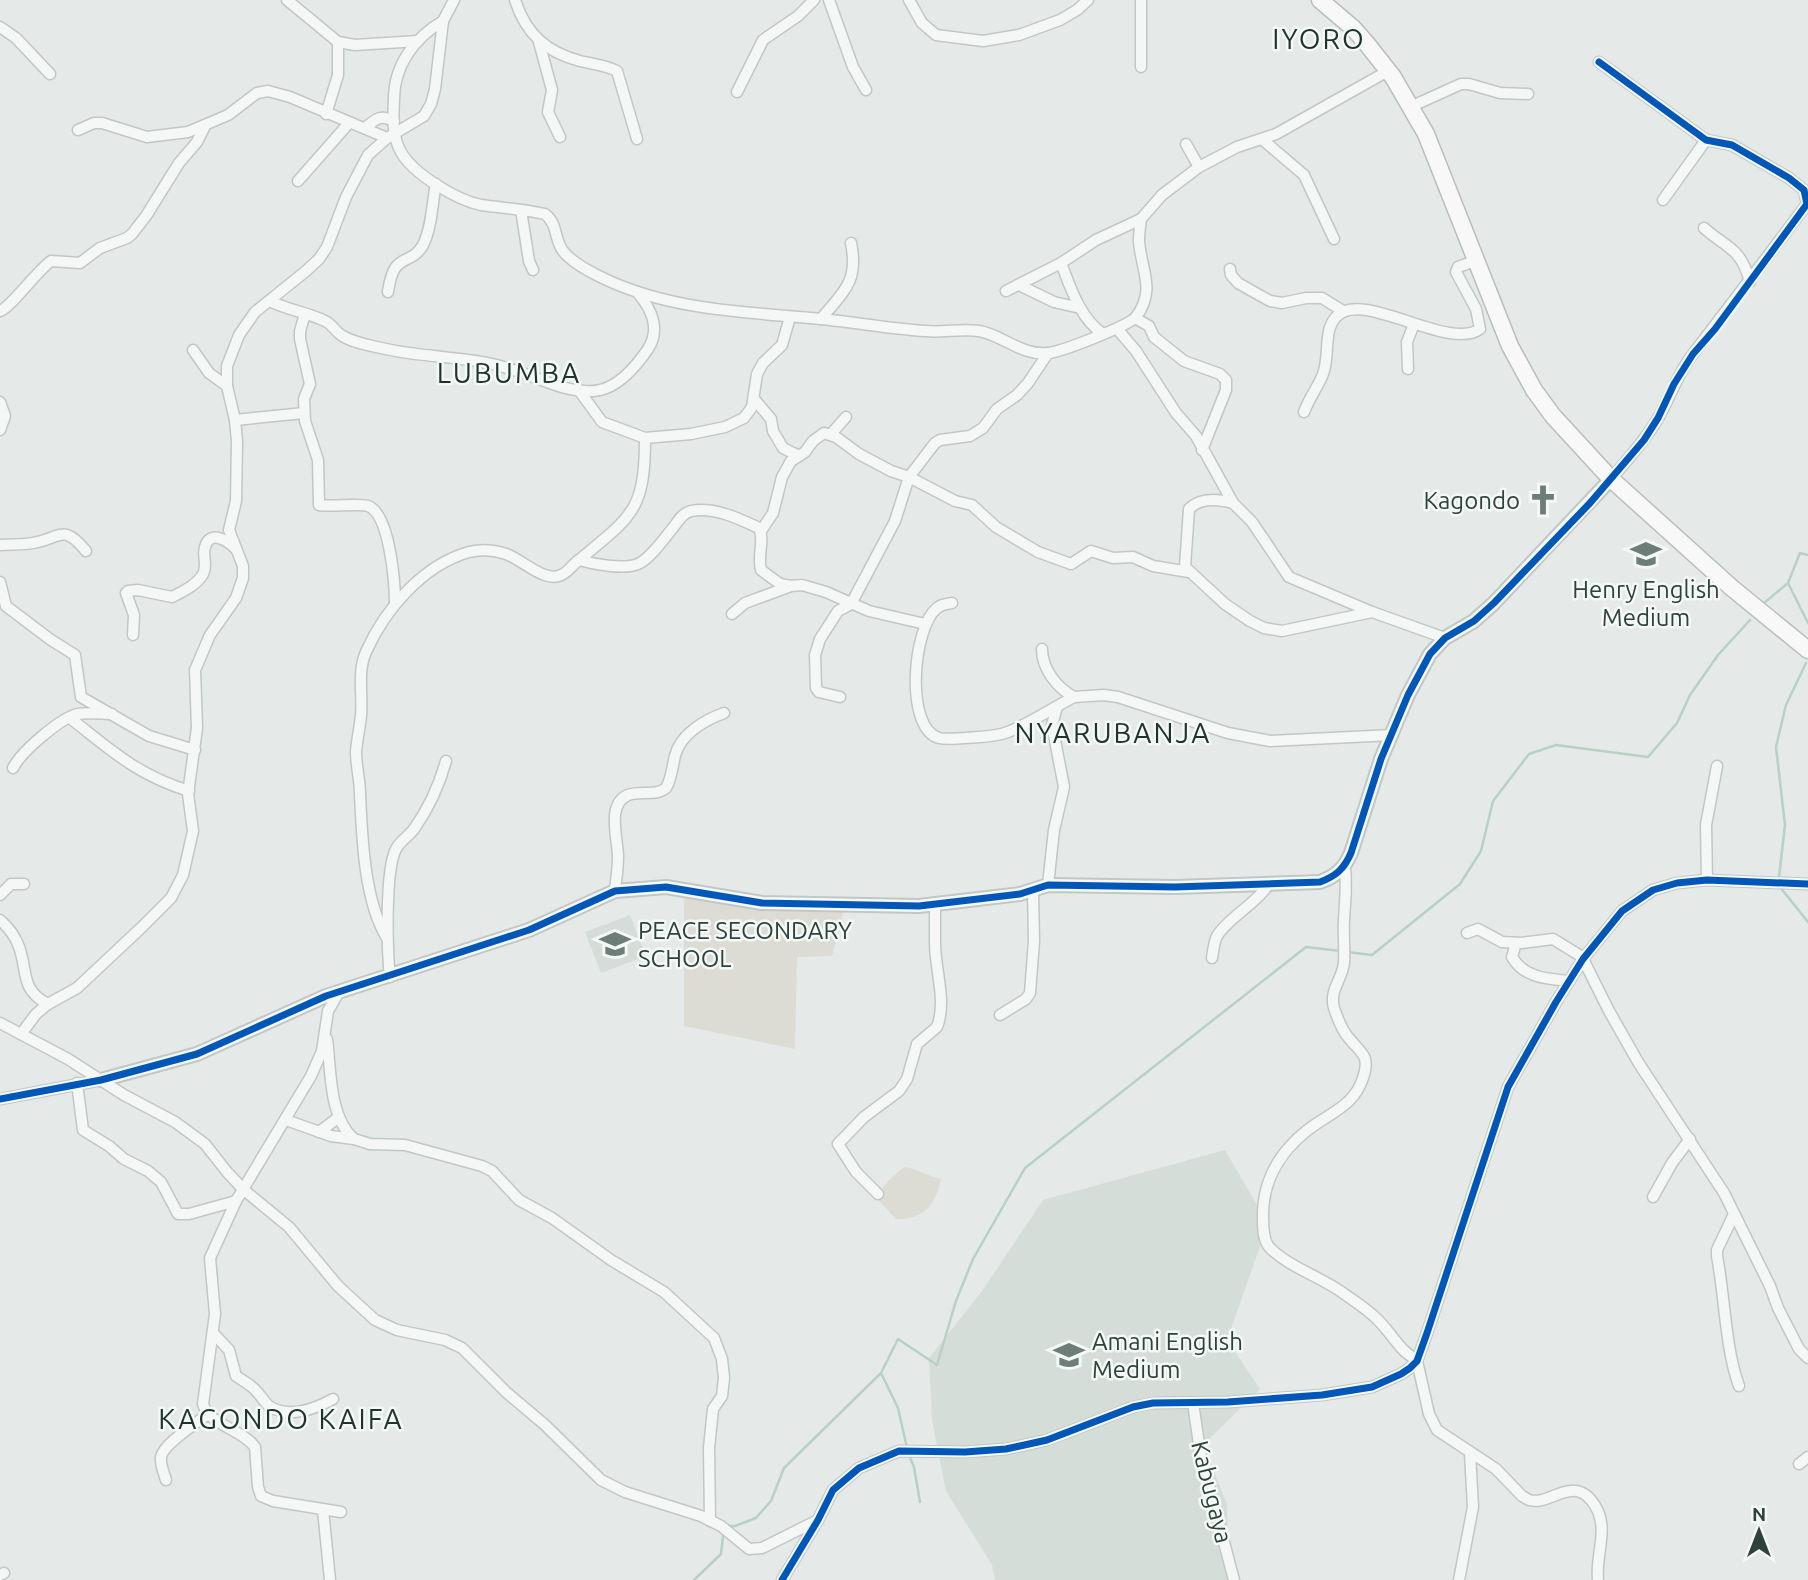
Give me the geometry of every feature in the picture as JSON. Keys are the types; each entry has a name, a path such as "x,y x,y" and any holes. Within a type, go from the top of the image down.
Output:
{"highway":[{"path":"1320,0 1353,28 1388,71 1426,134 1510,346 1534,390 1575,443 1611,479 1732,587 1808,650"}],"street":[{"path":"287,0 338,42 355,45 418,41"},
{"path":"21,1034 36,1014 77,988 171,898 183,875 192,836 189,791 198,715 195,670 211,635 241,588 243,566 229,530 236,501 235,420 227,386 227,366 239,335 255,312 319,259 334,233 343,203 372,150 391,135 424,116 431,104 443,21 454,0"},
{"path":"516,0 525,23 539,42 550,80 548,112 560,137"},
{"path":"737,92 763,40 798,16 814,0"},
{"path":"830,0 853,67 866,90"},
{"path":"909,0 922,23 936,35 983,41 1019,35 1060,20 1088,0"},
{"path":"1141,0 1141,67"},
{"path":"443,21 427,30 404,59 394,80 394,121 391,135 401,154 436,184 478,204 545,214 551,219 564,253 606,279 637,292 680,303 747,314 821,319 929,332 982,331 1016,348 1048,353 1118,330 1135,318 1146,293 1147,280 1139,242 1141,219"},
{"path":"0,27 16,37 50,74"},
{"path":"326,114 338,75 338,42"},
{"path":"539,42 559,54 617,71 637,139"},
{"path":"1598,1580 1602,1522 1597,1508 1586,1495 1572,1491 1545,1500 1528,1500 1496,1469 1446,1437 1433,1423 1429,1414 1417,1360 1404,1352 1375,1317 1341,1292 1270,1249 1264,1236 1263,1209 1265,1192 1279,1159 1296,1139 1350,1103 1362,1082 1366,1059 1347,1037 1332,998 1344,961 1344,921 1348,896 1345,867 1381,758 1424,664 1445,638 1474,621 1494,603 1611,479 1644,440 1693,354 1807,204 1804,190 1768,165 1732,145 1706,139 1599,62"},
{"path":"1006,291 1061,264 1087,245 1141,219 1162,195 1199,167 1237,147 1263,140 1388,71"},
{"path":"1410,107 1461,84 1500,93 1528,94"},
{"path":"78,131 94,123 102,123 147,136 178,134 205,126 228,115 250,97 268,92 290,97 349,123 391,135"},
{"path":"365,128 377,117 394,121"},
{"path":"298,181 349,123"},
{"path":"0,311 8,307 26,283 51,261 80,263 100,248 127,238 146,216 205,126"},
{"path":"1662,200 1706,139"},
{"path":"1263,140 1304,174 1334,239"},
{"path":"1186,144 1199,167"},
{"path":"388,292 396,264 415,254 426,238 436,184"},
{"path":"521,209 529,261 533,270"},
{"path":"1703,228 1738,254 1744,261 1750,282"},
{"path":"821,319 842,295 851,279 851,243"},
{"path":"1304,412 1323,374 1329,330 1334,318 1342,311 1374,311 1414,324 1471,334 1480,328 1476,309 1455,272 1458,267 1475,261"},
{"path":"1061,264 1080,308 1103,334"},
{"path":"1230,269 1231,275 1238,283 1270,301 1282,303 1322,298 1342,311"},
{"path":"1019,285 1054,302 1080,308"},
{"path":"270,301 325,321 351,340 384,349 508,368 558,386 601,390 630,371 650,346 654,335 652,314 648,304 637,292"},
{"path":"305,314 300,339 310,384 305,392 304,413 318,460 319,505 366,505 373,511 384,527 395,576 395,604"},
{"path":"578,389 602,422 645,438 691,435 725,427 744,418 752,407 757,374 763,363 782,345 790,317"},
{"path":"1135,318 1149,326 1154,337 1184,360 1220,374 1226,380 1226,390 1202,450"},
{"path":"1408,369 1407,342 1414,324"},
{"path":"1118,330 1136,351 1176,413 1190,428 1233,503 1252,522 1289,577 1372,612 1445,638"},
{"path":"193,350 209,373 227,386"},
{"path":"840,697 819,692 816,688 815,655 820,639 838,611 850,604 895,521 909,477 935,443 970,436 983,428 997,409 1017,395 1028,383 1048,353"},
{"path":"754,399 771,419 773,431 783,448 799,456"},
{"path":"0,401 5,416 0,430"},
{"path":"235,420 304,413"},
{"path":"831,435 846,417"},
{"path":"925,624 850,604 814,587 780,584 761,570 761,531 773,513 786,468 820,435 831,435 891,471 956,501 972,505 996,527 1038,552 1064,563 1072,565 1087,553 1096,552 1114,558 1133,557 1170,570 1189,572"},
{"path":"387,938 376,918 360,818 356,752 361,714 361,671 365,654 395,604 437,567 469,552 493,550 508,554 550,576 564,574 608,538 631,514 641,491 645,438"},
{"path":"1233,503 1215,499 1194,504 1189,509 1184,561 1189,572 1237,613 1264,628 1282,631 1372,612"},
{"path":"579,560 601,565 635,565 649,555 680,518 692,511 724,514 761,531"},
{"path":"0,545 36,543 60,534 77,539 86,551"},
{"path":"133,635 134,615 126,593 128,591 138,590 172,597 202,576 206,564 205,547 210,539 223,539 236,549"},
{"path":"0,582 6,606 75,655 77,684 81,697 149,736 195,750"},
{"path":"732,614 745,603 791,586"},
{"path":"952,603 936,608 925,624 918,658 917,712 928,732 938,737 984,737 1006,733 1074,698 1104,695 1118,697 1228,733 1270,741 1392,735"},
{"path":"1042,649 1042,658 1052,678 1074,698"},
{"path":"1048,885 1056,822 1064,787 1052,725 1057,707"},
{"path":"615,891 618,858 615,816 619,803 631,794 654,793 666,788 678,747 704,720 724,713"},
{"path":"13,768 29,748 70,718 79,714 113,714"},
{"path":"70,718 130,765 158,780 189,791"},
{"path":"390,976 387,938 390,879 395,851 412,832 437,791 446,761"},
{"path":"1707,880 1706,825 1717,766"},
{"path":"0,1099 101,1080 197,1054 340,992 530,930 615,891 666,887 762,903 885,906 935,904 1020,894 1048,885 1175,887 1320,882 1333,877 1345,867"},
{"path":"782,1580 833,1490 859,1468 899,1451 1006,1449 1047,1440 1153,1402 1193,1403 1322,1395 1379,1385 1401,1374 1417,1360 1508,1087 1569,981 1622,911 1653,890 1677,883 1707,880 1787,881 1808,884"},
{"path":"0,895 11,884 24,884"},
{"path":"1212,958 1218,935 1236,916 1255,903 1269,884"},
{"path":"1000,1015 1030,993 1034,890"},
{"path":"878,1194 856,1172 838,1144 864,1117 899,1091 907,1079 917,1044 937,1027 940,989 935,944 935,904"},
{"path":"0,919 13,932 20,948 25,979 30,989 37,999 48,1004"},
{"path":"1467,933 1478,929 1492,938 1516,943 1553,939 1584,959 1620,1032 1724,1193 1770,1286 1778,1308 1799,1349 1808,1358"},
{"path":"1516,943 1513,957 1522,968 1539,977 1569,981"},
{"path":"340,992 328,1011 326,1032 312,1076 236,1201 210,1258 215,1314 203,1397 208,1415 240,1434 255,1447 261,1496 273,1501 341,1512"},
{"path":"0,1023 175,1122 205,1144 244,1190 289,1227 338,1286 376,1320 397,1330 445,1340 462,1348 601,1480 625,1492 677,1507 721,1526 746,1547 758,1549 818,1520"},
{"path":"326,1032 339,1117 346,1132 354,1139"},
{"path":"77,1083 83,1130 161,1182 178,1214 189,1214 236,1201"},
{"path":"319,1132 339,1117"},
{"path":"286,1120 331,1136 370,1144 405,1145 482,1166 492,1171 520,1200 664,1292 705,1328 719,1349 724,1378 722,1396 713,1409 709,1448 710,1521"},
{"path":"1653,1197 1672,1163 1690,1139"},
{"path":"1734,1214 1717,1250 1717,1256 1734,1373 1739,1386"},
{"path":"213,1333 229,1350 236,1376 252,1386 268,1406 289,1411 312,1410 333,1399"},
{"name":"Kabugaya","path":"1193,1403 1200,1451 1234,1580"},
{"path":"166,1480 162,1469 163,1452 208,1415"},
{"path":"1459,1580 1473,1507 1474,1486 1470,1453"},
{"path":"1799,1464 1808,1457"},
{"path":"323,1510 330,1580"}],"shaded area":[{"path":"684,896 844,909 832,956 797,957 795,1049 684,1026"},
{"name":"PEACE SECONDARY SCHOOL","path":"630,915 646,956 601,973 585,932"},
{"path":"1225,1150 1268,1224 1227,1340 1260,1389 1203,1445 1227,1504 1229,1580 995,1580 992,1565 946,1491 932,1420 929,1358 982,1291 1043,1200"},
{"path":"904,1167 941,1179 936,1196 927,1209 914,1217 896,1219 879,1201 884,1186"}],"waterway":[{"path":"1764,603 1788,583 1800,553 1808,555"},
{"path":"1788,583 1808,623"},
{"path":"1347,952 1372,955 1460,884 1481,851 1493,801 1529,754 1556,745 1648,757 1677,723 1690,695 1718,655 1750,620"},
{"path":"1779,877 1785,825 1776,747 1786,705 1806,663"},
{"path":"1780,887 1808,922"},
{"path":"907,1448 898,1408 881,1373 898,1339 937,1365 956,1301 973,1259 1025,1168 1306,947 1341,951"},
{"path":"726,1526 735,1526 756,1518 771,1501 784,1468 880,1374"},
{"path":"909,1455 914,1467 920,1502"},
{"path":"694,1580 721,1554 723,1536"}],"cycle path":[{"path":"0,1099 101,1080 197,1054 326,996 529,930 615,891 666,887 762,903 919,906 1020,894 1048,885 1175,887 1320,882 1335,874 1351,853 1381,759 1408,695 1430,654 1445,638 1474,621 1494,603 1590,503 1644,440 1693,354 1715,329 1807,204 1804,190 1789,178 1732,145 1706,140 1599,62"},
{"path":"782,1580 833,1490 859,1468 899,1451 965,1452 1006,1449 1047,1440 1133,1407 1153,1403 1228,1402 1322,1395 1372,1387 1410,1368 1417,1361 1427,1333 1508,1087 1583,959 1622,911 1653,890 1677,883 1707,880 1808,884"}],"place":[{"name":"Kagondo","path":"1543,500"},
{"name":"Henry English Medium","path":"1646,554"},
{"name":"PEACE SECONDARY SCHOOL","path":"615,944"},
{"name":"Amani English Medium","path":"1069,1355"}],"district":[{"name":"IYORO","path":"1319,38"},
{"name":"LUBUMBA","path":"509,372"},
{"name":"NYARUBANJA","path":"1113,732"},
{"name":"KAGONDO KAIFA","path":"281,1418"}]}
